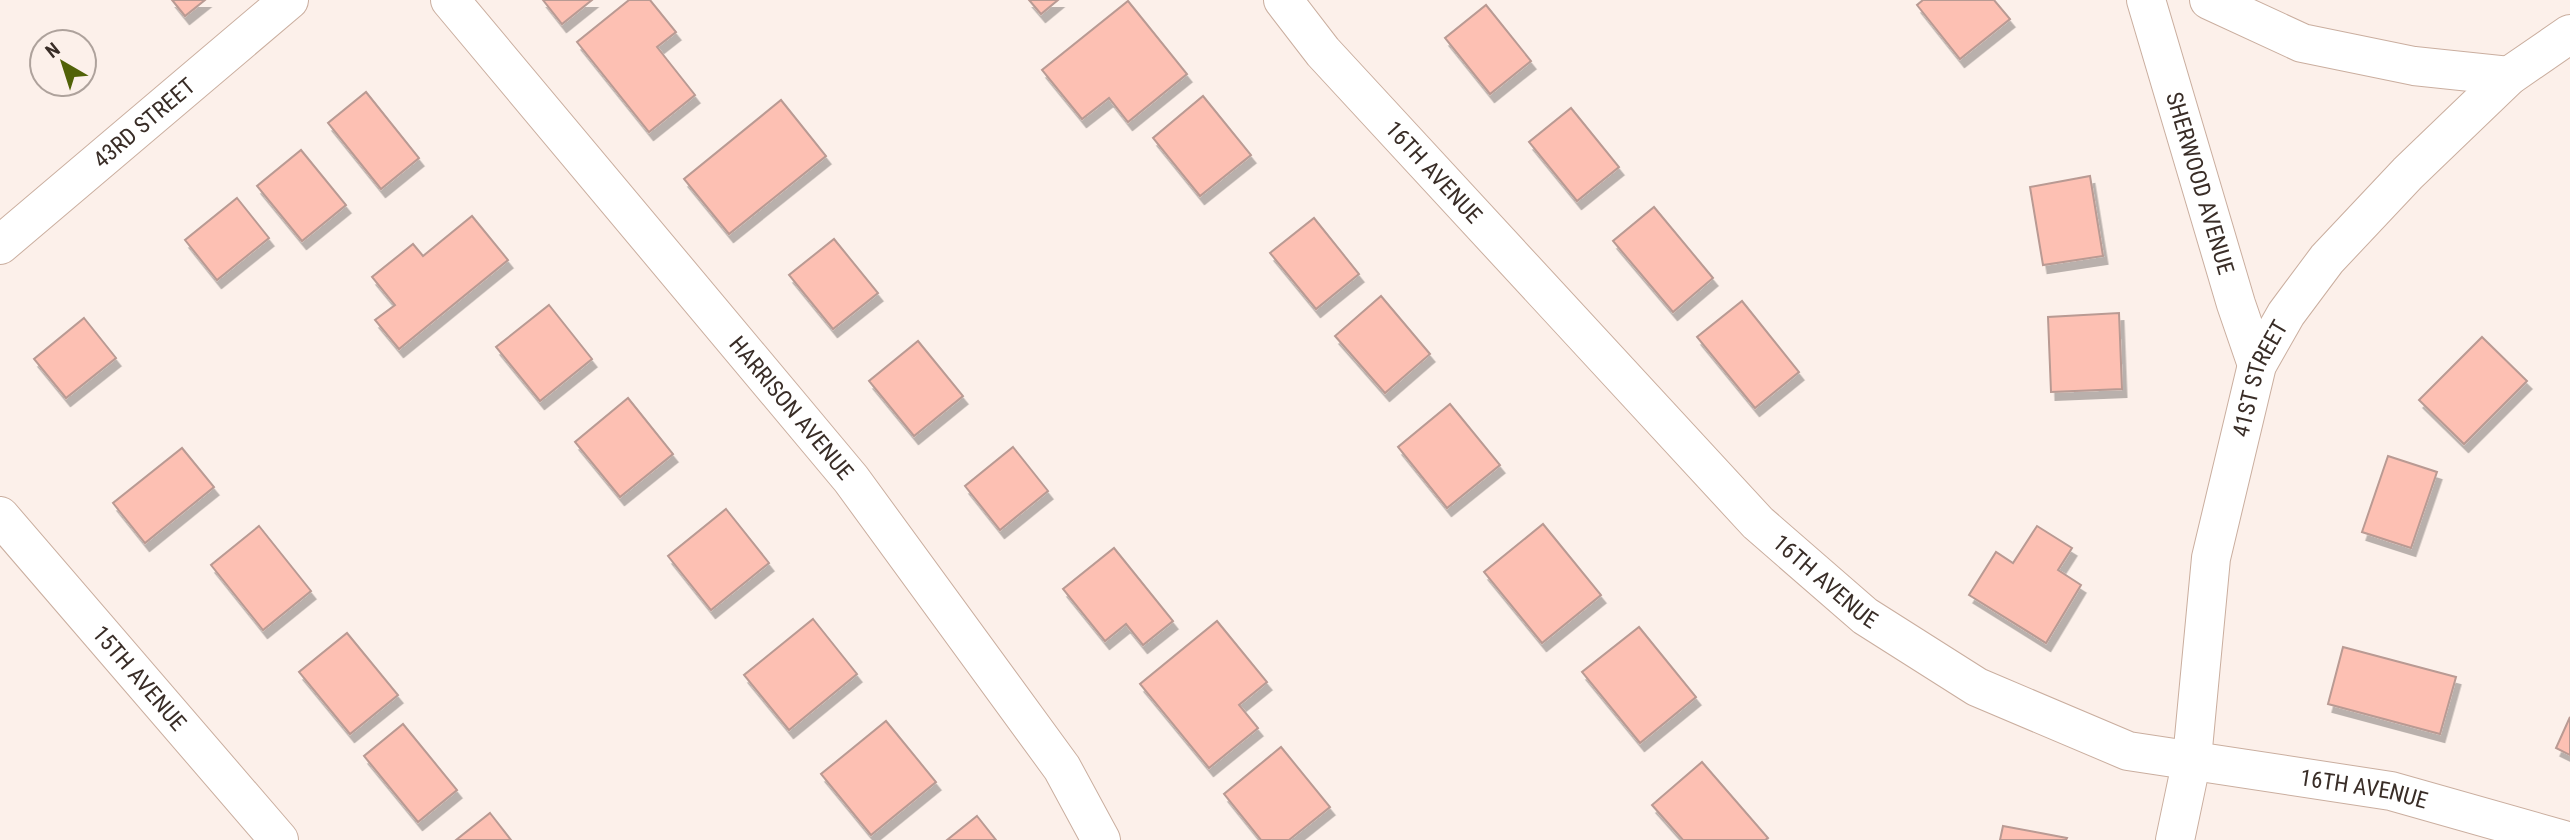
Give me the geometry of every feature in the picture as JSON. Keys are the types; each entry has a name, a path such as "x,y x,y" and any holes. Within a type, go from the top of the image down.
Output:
{"street":[{"name":"43RD STREET","path":"0,245 289,0"},
{"name":"HARRISON AVENUE","path":"450,0 851,479 1062,768 1101,840"},
{"name":"16TH AVENUE","path":"1283,0 1324,52 1758,523 1865,616 1977,687 2128,751 2391,791 2564,840"},
{"name":"SHERWOOD AVENUE","path":"2146,0 2236,304 2257,365"},
{"path":"2209,0 2302,43 2414,66 2509,76"},
{"name":"41ST STREET","path":"2175,840 2192,759 2211,558 2257,365 2286,314 2327,259 2408,173 2509,76 2570,34"},
{"name":"15TH AVENUE","path":"0,516 279,840"}],"building":[{"path":"172,0 205,0 185,16"},
{"path":"543,0 592,0 562,24"},
{"path":"629,0 650,0 676,32 657,47 695,95 649,132 577,42"},
{"path":"1029,0 1058,0 1041,14"},
{"path":"1923,0 1994,0 2010,19 1960,59 1917,5"},
{"path":"1128,1 1187,74 1128,122 1109,98 1082,119 1042,70"},
{"path":"1486,5 1531,61 1490,94 1445,38"},
{"path":"366,92 419,158 381,189 328,123"},
{"path":"1203,96 1251,155 1200,196 1153,138"},
{"path":"781,100 826,156 729,234 684,179"},
{"path":"1571,108 1619,167 1577,201 1529,142"},
{"path":"301,150 346,205 302,241 257,186"},
{"path":"2090,176 2103,256 2043,265 2030,187"},
{"path":"237,198 269,238 217,280 185,240"},
{"path":"1654,207 1713,278 1673,312 1613,241"},
{"path":"472,216 508,260 399,349 375,320 395,305 372,277 413,244 423,256"},
{"path":"1314,218 1359,274 1316,309 1270,253"},
{"path":"834,239 878,293 833,329 789,275"},
{"path":"1381,296 1430,354 1385,393 1335,336"},
{"path":"1742,301 1799,372 1755,408 1697,337"},
{"path":"549,305 592,359 540,401 496,347"},
{"path":"2119,313 2122,389 2051,392 2048,317"},
{"path":"84,318 116,358 66,398 34,359"},
{"path":"2482,337 2527,381 2464,444 2419,400"},
{"path":"918,341 963,396 914,436 869,381"},
{"path":"628,398 673,454 620,497 575,442"},
{"path":"1450,404 1500,465 1447,508 1398,447"},
{"path":"1013,447 1048,491 1000,530 965,486"},
{"path":"182,448 214,487 145,543 113,503"},
{"path":"2388,456 2437,472 2411,548 2362,532"},
{"path":"726,509 769,563 711,610 668,556"},
{"path":"1543,524 1601,595 1542,643 1484,572"},
{"path":"259,526 311,591 263,630 211,565"},
{"path":"2037,526 2072,548 2058,570 2081,585 2046,643 1969,595 1996,552 2013,563"},
{"path":"1114,548 1173,621 1143,645 1126,624 1105,641 1063,589"},
{"path":"813,619 857,674 789,730 744,675"},
{"path":"1217,621 1267,682 1239,705 1258,728 1209,768 1140,684"},
{"path":"1639,627 1696,697 1640,743 1582,672"},
{"path":"347,633 398,695 350,734 299,672"},
{"path":"2343,647 2456,677 2440,734 2328,704"},
{"path":"2570,717 2570,755 2556,748"},
{"path":"886,721 936,782 871,835 821,774"},
{"path":"403,724 457,790 418,822 364,756"},
{"path":"1281,747 1330,807 1289,840 1261,840 1224,794"},
{"path":"1702,762 1768,838 1683,840 1652,805"},
{"path":"490,813 511,840 456,840"},
{"path":"977,816 996,840 947,840"},
{"path":"2003,826 2067,838 2000,840"}]}
